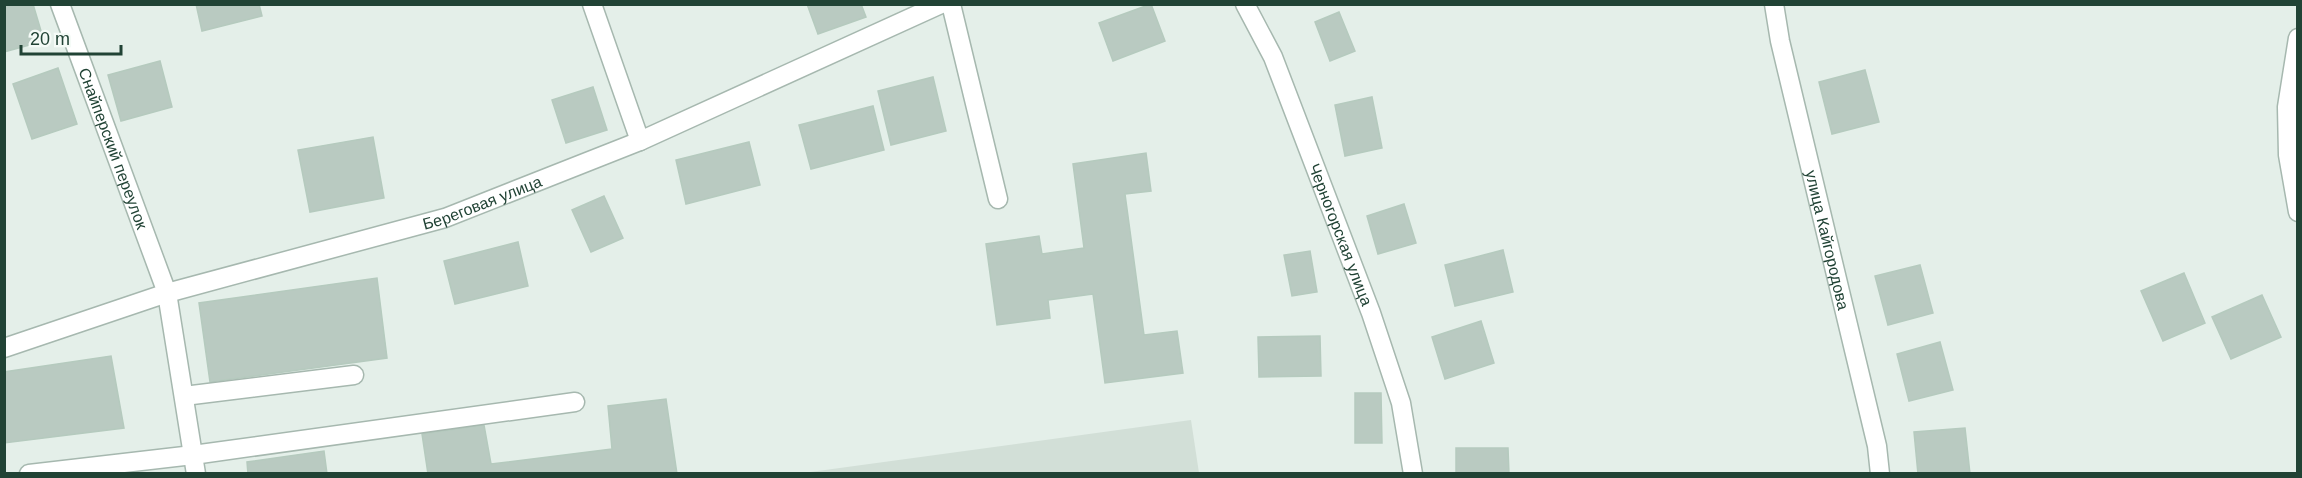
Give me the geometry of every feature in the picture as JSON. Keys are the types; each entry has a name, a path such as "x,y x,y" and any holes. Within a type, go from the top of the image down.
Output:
{"street":[{"name":"Снайперский переулок","path":"60,4 167,293 196,474"},
{"path":"592,4 640,141"},
{"name":"Береговая улица","path":"4,348 167,293 445,218 640,141 941,4"},
{"path":"951,4 998,199"},
{"name":"Черногорская улица","path":"1245,4 1273,57 1371,313 1401,403 1413,474"},
{"name":"улица Кайгородова","path":"1774,4 1780,41 1877,446 1880,474"},
{"path":"2298,38 2287,107 2288,155 2298,212"},
{"path":"183,396 354,375"},
{"path":"29,474 193,455 575,402"}],"shaded area":[{"path":"1191,420 1199,473 803,473"}],"building":[{"path":"4,4 33,4 44,41 4,52"},
{"path":"196,4 259,4 262,16 202,31"},
{"path":"807,4 861,4 866,17 818,34"},
{"path":"1151,4 1165,41 1113,61 1099,23"},
{"path":"1339,12 1355,51 1330,61 1315,22"},
{"path":"160,61 172,107 121,121 108,75"},
{"path":"58,68 77,124 32,139 13,84"},
{"path":"1865,70 1879,122 1832,134 1819,82"},
{"path":"933,77 946,131 891,145 878,91"},
{"path":"593,87 607,130 566,143 552,100"},
{"path":"1372,97 1382,148 1345,156 1335,105"},
{"path":"873,106 884,150 811,169 799,125"},
{"path":"373,137 384,198 310,212 298,150"},
{"path":"749,142 760,185 686,204 676,160"},
{"path":"1146,153 1151,191 1125,194 1144,335 1177,331 1183,373 1105,383 1093,294 1048,300 1050,318 997,325 986,244 1039,236 1042,254 1084,248 1073,164"},
{"path":"604,196 623,238 591,252 572,210"},
{"path":"1404,204 1416,243 1378,254 1367,216"},
{"path":"518,242 528,286 455,304 444,261"},
{"path":"1503,250 1513,292 1455,306 1445,265"},
{"path":"1310,251 1317,292 1292,296 1284,255"},
{"path":"1920,265 1933,313 1888,325 1875,276"},
{"path":"2184,273 2205,323 2163,341 2141,291"},
{"path":"377,278 387,358 210,382 199,303"},
{"path":"2262,295 2281,337 2231,359 2212,317"},
{"path":"1481,321 1494,363 1445,379 1432,337"},
{"path":"1320,336 1321,376 1259,377 1258,337"},
{"path":"1940,342 1953,390 1909,401 1897,354"},
{"path":"111,356 124,428 4,443 4,372"},
{"path":"1355,393 1381,393 1382,443 1355,443"},
{"path":"666,399 677,474 428,474 422,434 484,425 491,464 612,449 608,406"},
{"path":"1965,428 1970,474 1918,474 1914,432"},
{"path":"1456,448 1508,448 1509,474 1456,474"},
{"path":"324,451 327,474 248,474 247,462"}]}
